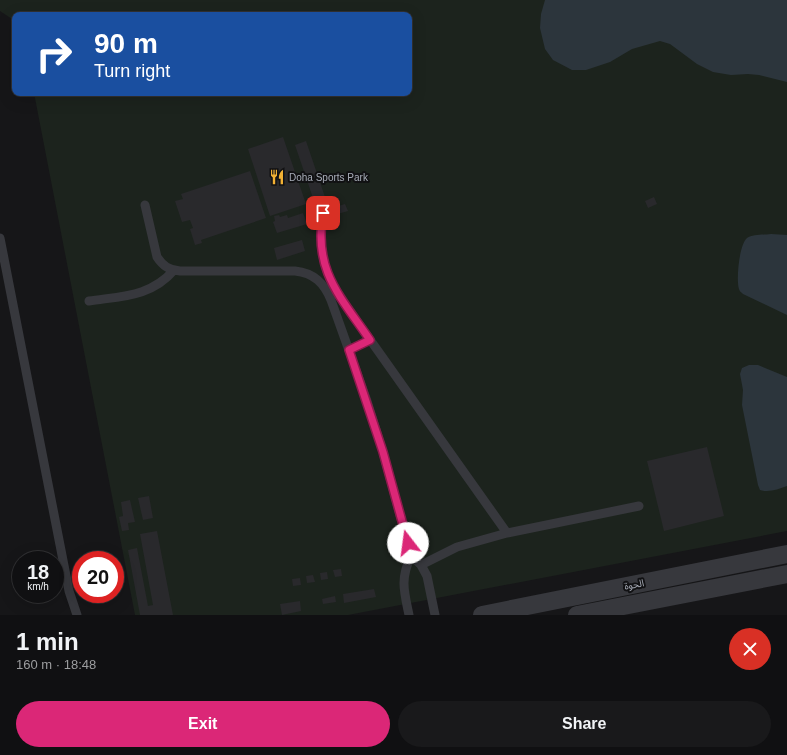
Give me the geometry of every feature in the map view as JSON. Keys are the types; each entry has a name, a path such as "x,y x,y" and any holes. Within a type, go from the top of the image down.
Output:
{"street":[{"name":"الحوة","path":"482,615 787,554"},
{"name":"الحوة","path":"577,615 787,574"}],"lane":[{"path":"145,204 157,257 164,266 174,270 295,271 304,272 319,280 328,293 349,350 383,452 412,556 421,565 429,585 435,615"},
{"path":"323,213 320,240 325,267 337,293 507,533"},
{"path":"0,238 72,603 72,615"},
{"path":"89,301 144,292 161,283 174,270"},
{"path":"349,350 370,340"},
{"path":"421,565 457,547 507,533 639,506"},
{"path":"409,615 404,589 404,578 406,567 412,556"},
{"path":"72,603 77,615"}],"shaded area":[{"path":"0,0 787,0 787,531 348,615 135,615 124,558 124,551 123,551 35,96 412,96 412,12 12,12 12,19 0,11"},
{"path":"545,0 787,0 787,82 759,75 731,75 713,72 697,64 670,44 660,41 632,49 610,62 586,70 572,70 553,60 545,49 540,28 541,14"},
{"path":"771,234 787,235 787,315 743,294 738,285 740,255 744,242 747,238 752,236"},
{"path":"749,365 758,365 787,377 787,486 774,490 760,490 758,485 742,405 743,390 740,374 742,368"}],"building":[{"name":"Doha Sports Park","path":"283,137 306,204 270,216 248,149"},
{"path":"306,141 325,197 314,201 295,145"},
{"path":"250,171 266,218 201,240 202,243 195,245 190,229 193,228 190,220 182,222 175,201 183,199 181,194"},
{"path":"654,197 657,204 648,208 645,201"},
{"path":"345,204 348,211 334,215 332,208"},
{"path":"303,213 307,224 277,233 273,222 275,221 274,216 279,215 280,217 287,215 288,218"},
{"path":"302,240 305,251 277,260 274,248"},
{"path":"707,447 724,516 664,531 647,461"},
{"path":"149,496 153,518 143,520 138,498"},
{"path":"130,500 135,522 128,523 129,530 122,531 119,517 123,516 121,502"},
{"path":"157,531 173,615 140,615 128,550 137,548 148,606 153,605 140,534"},
{"path":"341,569 342,576 335,577 333,570"},
{"path":"327,572 328,579 321,580 320,573"},
{"path":"313,575 315,582 307,583 306,576"},
{"path":"300,578 301,585 293,586 292,579"},
{"path":"374,589 376,597 344,603 343,594"},
{"path":"335,596 336,602 323,604 322,599"},
{"path":"300,601 301,611 282,615 280,604"}],"place":[{"name":"Doha Sports Park","path":"277,177"}],"route":[{"path":"323,213 320,240 325,267 337,293 370,340 349,350 383,452 408,543"}]}
